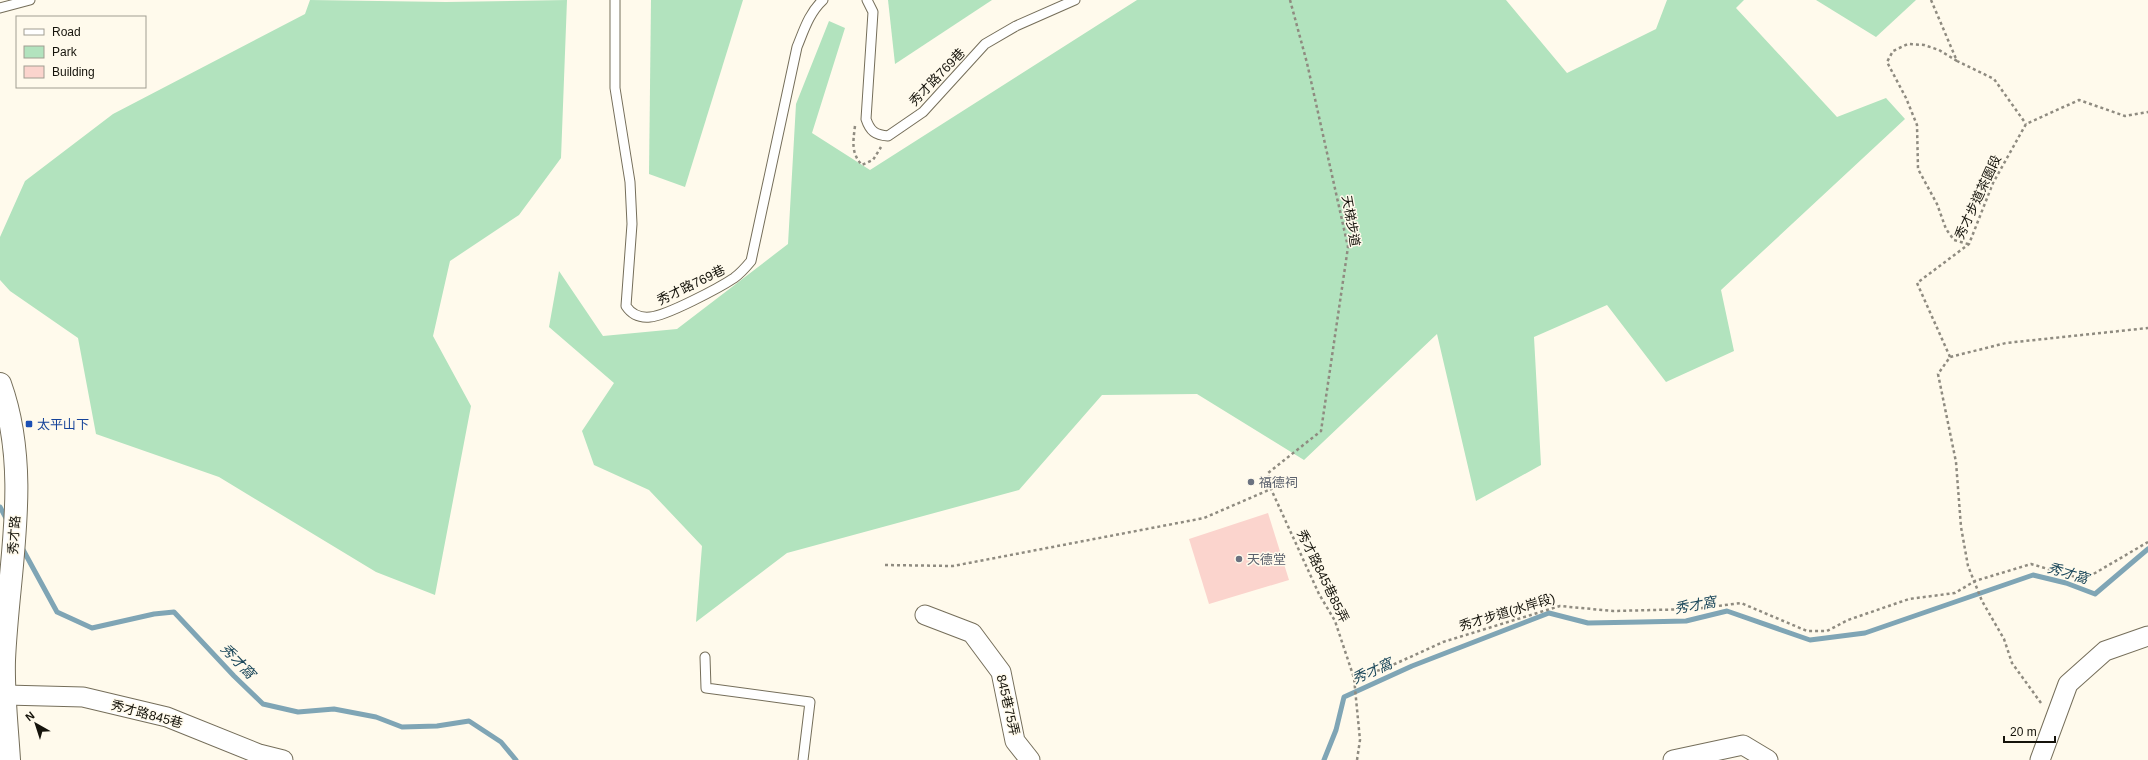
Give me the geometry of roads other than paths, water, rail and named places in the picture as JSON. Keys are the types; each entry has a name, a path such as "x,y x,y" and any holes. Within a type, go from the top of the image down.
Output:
{"main road":[{"name":"秀才路","path":"0,384 14,434 18,485 4,661 9,760"}],"street":[{"name":"845巷75弄","path":"925,615 972,633 1001,672 1015,741 1030,760"},
{"path":"2040,760 2068,684 2105,651 2148,636"},
{"name":"秀才路845巷","path":"6,695 83,697 159,715 259,754 283,760"},
{"path":"1673,760 1743,745 1768,760"}],"lane":[{"path":"0,8 30,0"},
{"name":"秀才路769巷","path":"615,0 615,88 630,182 632,224 626,306 631,313 639,317 651,317 670,312 733,279 751,261 797,47 808,19 815,7 822,0"},
{"name":"秀才路769巷","path":"868,0 873,12 866,119 870,129 875,134 888,136 923,112 985,44 1016,26 1075,0"},
{"path":"705,657 706,688 810,702 803,760"}],"waterway":[{"name":"秀才窩","path":"0,507 7,520"},
{"name":"秀才窩","path":"21,546 57,612 92,628 154,614 174,612 234,676 263,704 298,712 334,709 376,717 402,727 437,726 469,721 501,742 516,760"},
{"name":"秀才窩","path":"1324,760 1336,730 1344,697 1412,666 1549,613 1588,623 1686,621 1727,611 1810,640 1865,633 2033,575 2066,583 2095,594 2148,549"}],"place":[{"name":"太平山下","path":"29,424"},
{"name":"福德祠","path":"1251,482"},
{"name":"天德堂","path":"1239,559"}]}
